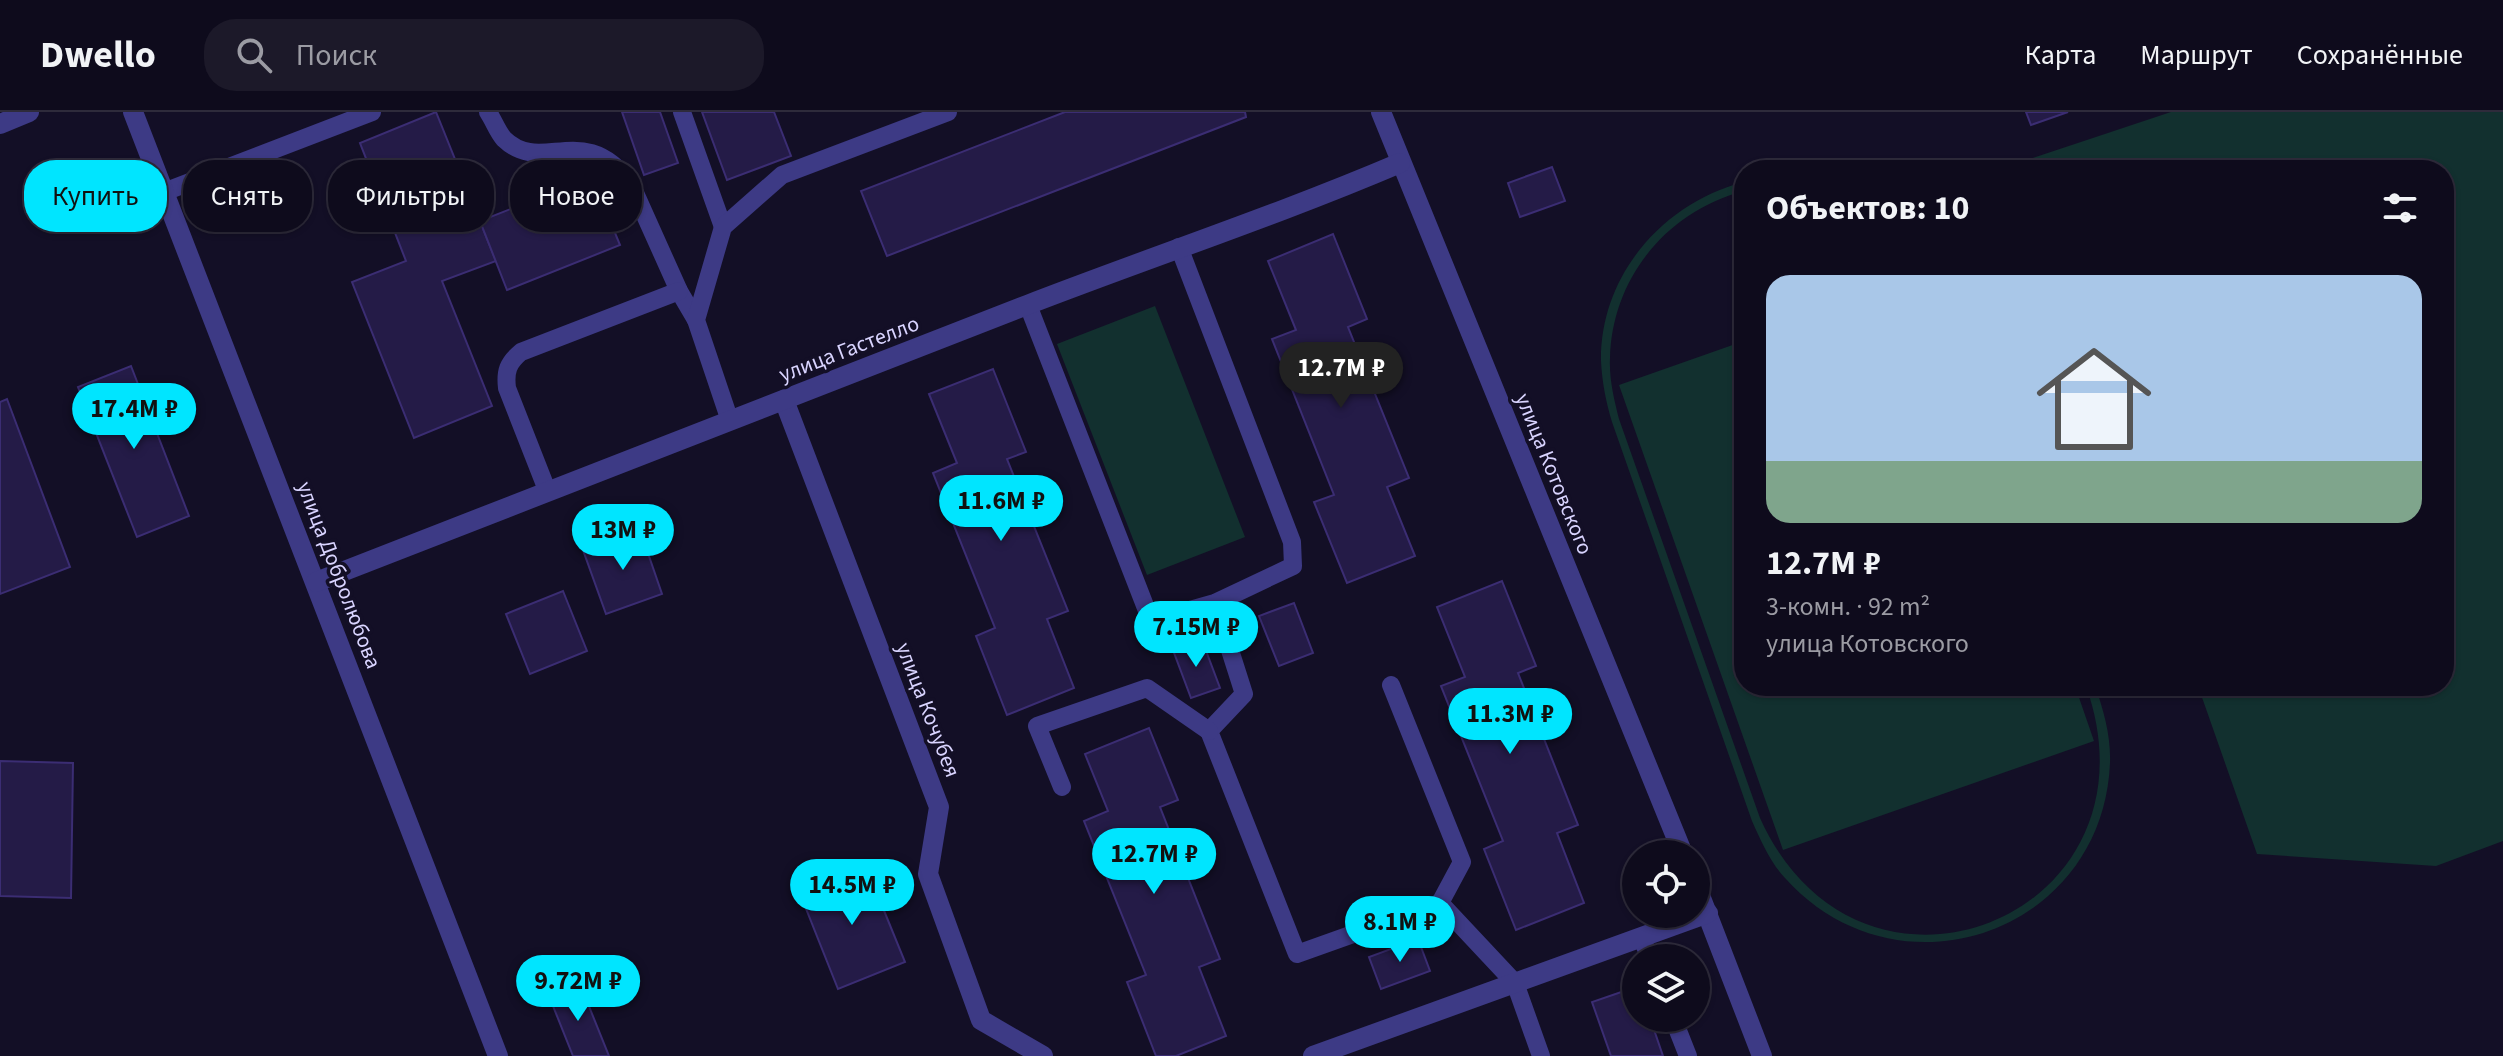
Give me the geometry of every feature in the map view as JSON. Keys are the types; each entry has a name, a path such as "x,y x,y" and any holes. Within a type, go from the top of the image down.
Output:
{"street":[{"path":"0,124 29,112"},
{"name":"улица Добролюбова","path":"133,112 152,160"},
{"name":"улица Котовского","path":"1381,112 1677,840"},
{"name":"улица Гастелло","path":"316,582 547,490 1179,247 1342,188 1400,163"},
{"name":"улица Добролюбова","path":"167,200 498,1056"},
{"name":"улица Кочубея","path":"784,400 939,807 928,874 981,1020 1043,1056"},
{"path":"1710,918 1762,1056"},
{"path":"1653,944 1681,928"},
{"path":"1313,1056 1515,983 1622,954"}],"lane":[{"path":"167,191 372,112"},
{"path":"488,112 505,139 526,151 581,149 610,161 631,184 679,291 696,320 730,421"},
{"path":"682,112 723,227"},
{"path":"696,320 723,227 782,175 948,112"},
{"path":"1028,305 1151,621 1215,603 1293,566 1292,542 1179,247"},
{"path":"547,490 507,388 506,376 511,360 521,352 679,291"},
{"path":"1209,731 1244,694 1215,603"},
{"path":"1062,787 1037,726 1147,688 1209,731 1297,954 1440,903 1462,862 1391,685"},
{"path":"1440,903 1515,983 1541,1056"},
{"path":"1679,1032 1688,1056"}],"green space":[{"path":"2171,112 2503,112 2503,841 2436,866 2257,854 2202,696 2454,696 2454,160 2027,160"},
{"path":"1734,185 1734,195 1691,214 1668,232 1633,275 1613,329 1611,381 1619,419 1760,818 1806,886 1865,924 1929,935 1991,922 2045,888 2084,835 2100,767 2088,696 2098,696 2110,753 2099,822 2072,870 2034,907 1987,932 1936,942 1882,937 1831,916 1780,872 1752,821 1612,422 1601,361 1604,329 1624,272 1663,225 1715,192"},
{"path":"1155,306 1245,537 1147,575 1057,344"},
{"path":"1734,345 1734,696 2078,696 2094,741 1783,850 1619,385"}],"building":[{"path":"436,112 455,160 367,160 360,143"},
{"path":"622,112 660,112 678,163 644,175 642,160 639,160"},
{"path":"702,112 774,112 791,156 727,180"},
{"path":"1065,112 1245,112 1246,117 887,256 861,191"},
{"path":"2026,112 2068,112 2031,125"},
{"path":"1552,167 1565,201 1520,217 1508,183"},
{"path":"510,209 510,232 615,232 620,245 507,290 484,232 494,232 494,216"},
{"path":"395,232 484,232 496,261 442,281 492,406 414,438 352,282 406,261"},
{"path":"1333,234 1367,319 1348,327 1409,478 1387,487 1415,556 1347,583 1314,502 1334,495 1272,339 1296,330 1268,261"},
{"path":"131,366 189,516 137,537 78,387"},
{"path":"993,369 1026,452 1007,459 1068,611 1047,619 1074,688 1007,715 976,636 995,628 933,473 957,463 929,394"},
{"path":"7,399 70,567 0,594 0,402"},
{"path":"640,530 662,594 606,614 583,550"},
{"path":"1502,581 1536,666 1518,673 1578,825 1557,833 1584,903 1516,930 1484,849 1503,841 1441,686 1465,677 1437,607"},
{"path":"563,591 587,651 530,674 506,614"},
{"path":"1294,603 1313,653 1279,666 1259,616"},
{"path":"1202,640 1220,688 1191,698 1173,650"},
{"path":"1149,728 1178,800 1160,807 1220,959 1199,967 1226,1036 1176,1056 1156,1056 1127,982 1146,975 1084,821 1108,811 1085,754"},
{"path":"0,761 73,763 71,898 0,896"},
{"path":"865,864 905,962 838,989 799,891"},
{"path":"1418,939 1430,971 1381,989 1369,957"},
{"path":"580,984 609,1056 573,1056 549,996"},
{"path":"1622,992 1622,1032 1655,1032 1663,1056 1611,1056 1592,1002"}]}
